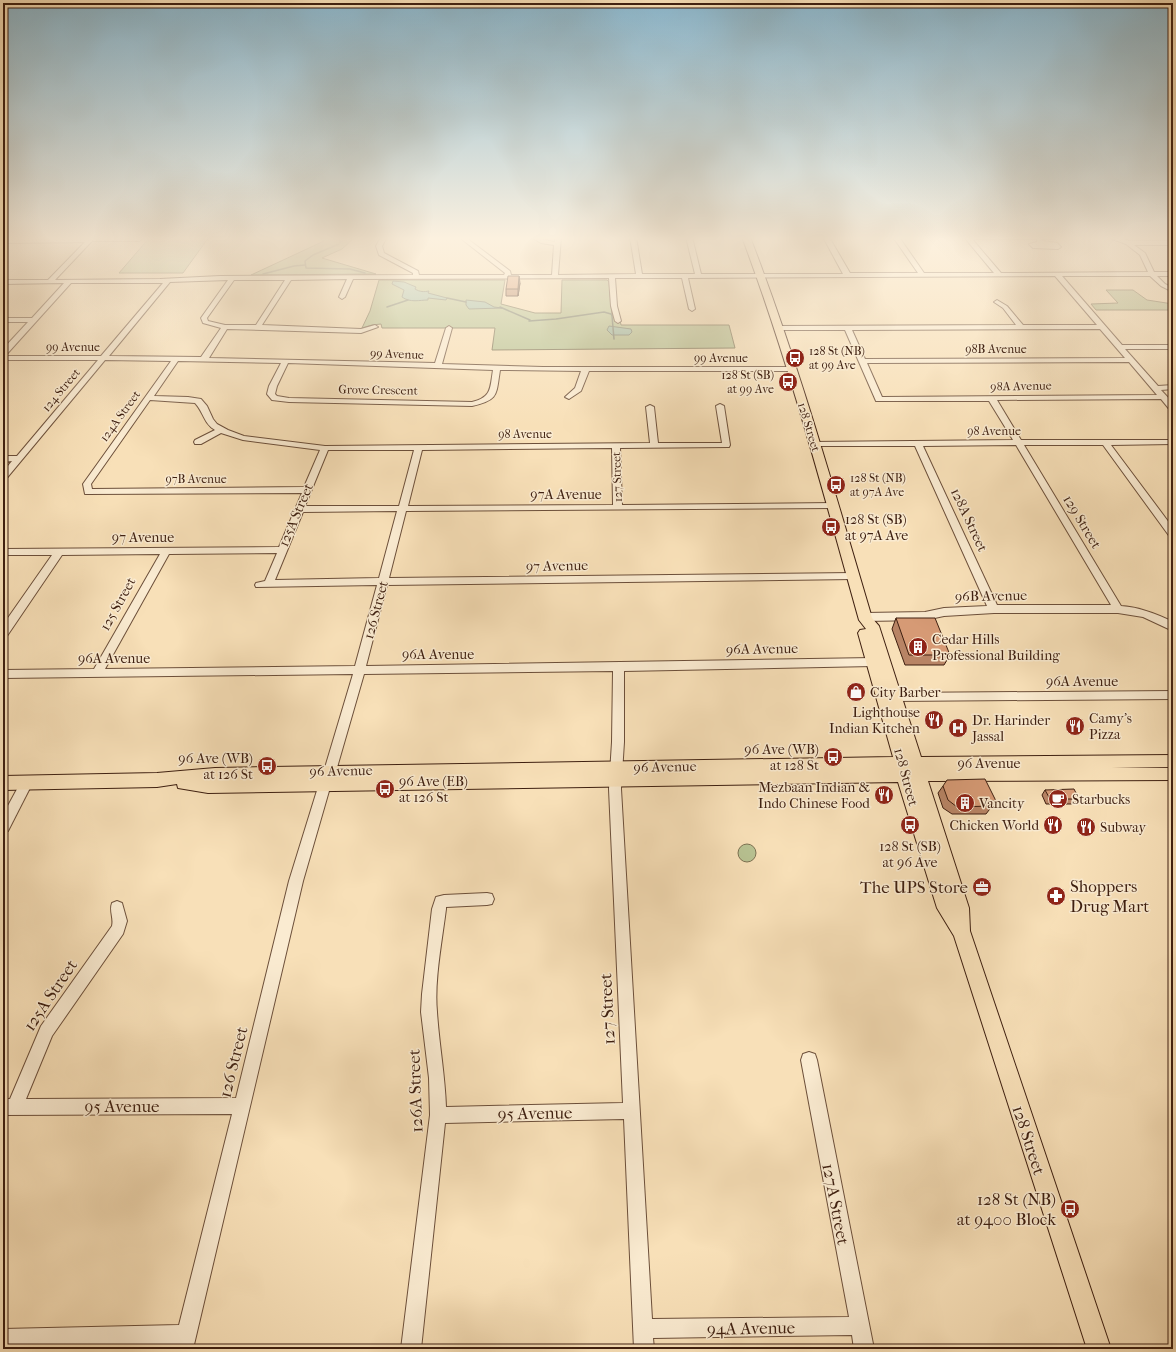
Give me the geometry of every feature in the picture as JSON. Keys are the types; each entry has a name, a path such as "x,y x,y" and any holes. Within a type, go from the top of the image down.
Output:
{"main road":[{"name":"128 Street","path":"768,300 815,444 866,618 872,626 895,697 910,769"},
{"name":"128 Street","path":"866,618 863,626 873,662 960,908 960,930 1099,1349"},
{"name":"96 Avenue","path":"3,782 158,780 208,786 327,778 910,769 1168,761"},
{"path":"1148,774 1168,761"},
{"path":"1093,774 1116,762"},
{"name":"96 Avenue","path":"910,769 1093,774 1173,774"},
{"name":"96 Avenue","path":"327,778 332,779 354,771 616,773"}],"street":[{"path":"3,353 52,300"},
{"name":"124 Street","path":"3,477 152,300"},
{"path":"217,300 204,319 208,324 225,327 361,331 375,328"},
{"path":"258,327 274,300"},
{"path":"614,300 618,321"},
{"path":"690,300 692,309"},
{"path":"1079,300 1173,408"},
{"path":"997,302 1005,306 1021,327"},
{"path":"3,320 34,320"},
{"path":"204,360 225,327"},
{"path":"777,328 1102,327"},
{"path":"438,366 449,328"},
{"path":"848,328 862,361"},
{"path":"1120,347 1173,347"},
{"name":"99 Avenue","path":"3,358 286,361 497,368 790,369"},
{"name":"124A Street","path":"88,489 87,484 176,359"},
{"name":"98B Avenue","path":"862,361 1131,360"},
{"name":"Grove Crescent","path":"286,361 273,386 271,394 275,398 289,400 472,404 485,401 492,395 497,368"},
{"name":"98A Avenue","path":"862,361 879,399 1163,397"},
{"path":"569,397 578,389 586,369"},
{"path":"1155,388 1173,387"},
{"path":"149,398 188,399 198,401 203,406 209,420 220,430 198,442"},
{"name":"129 Street","path":"992,398 1118,609"},
{"name":"98 Avenue","path":"220,430 243,438 324,448 726,445 720,406"},
{"path":"650,407 654,445"},
{"path":"1105,442 1173,535"},
{"name":"98 Avenue","path":"815,444 1173,442"},
{"name":"128A Street","path":"918,443 994,609"},
{"name":"127 Street","path":"616,446 618,508"},
{"name":"126 Street","path":"184,1342 296,881 360,669 419,447"},
{"name":"125A Street","path":"265,584 282,550 324,448"},
{"path":"3,459 18,458"},
{"name":"97B Avenue","path":"88,489 88,492 307,490"},
{"name":"97A Avenue","path":"299,509 618,508 832,505"},
{"name":"97 Avenue","path":"4,552 282,550"},
{"name":"125 Street","path":"97,673 166,551"},
{"path":"3,633 60,552"},
{"name":"97 Avenue","path":"265,584 854,576"},
{"name":"96B Avenue","path":"866,618 925,616 944,612 994,609 1118,609"},
{"path":"1118,609 1145,613 1173,627"},
{"name":"96A Avenue","path":"3,674 619,667 873,662"},
{"name":"127 Street","path":"619,667 616,773 620,890 644,1349"},
{"name":"96A Avenue","path":"895,697 1172,691"},
{"path":"3,826 27,782"},
{"name":"126A Street","path":"411,1349 438,1115 437,1078 429,1012 429,994 439,906 444,901 448,900 487,899"},
{"name":"125A Street","path":"9,1107 46,1031 118,930 120,921 117,908"},
{"name":"127A Street","path":"809,1060 864,1349"},
{"name":"95 Avenue","path":"9,1107 242,1106"},
{"name":"95 Avenue","path":"438,1115 631,1112"},
{"name":"94A Avenue","path":"643,1330 859,1326"},
{"path":"3,1338 184,1342"}],"shaded area":[{"path":"373,300 502,300 501,304 535,313 561,313 561,300 611,300 612,315 619,315 621,325 729,325 735,348 492,350 495,328 382,328 381,324 362,328"},
{"path":"467,300 485,302 494,307 502,308 469,309 466,305"},
{"path":"1115,300 1148,300 1173,304 1173,310 1096,310 1091,304 1118,303"},
{"path":"609,326 631,329 632,332 629,335 612,335 607,330"},
{"path":"743,844 751,844 756,849 754,860 751,862 743,862 738,857 738,849"}],"building":[{"path":"896,618 935,618 950,655 909,655"},
{"name":"Vancity","path":"985,779 996,801 989,801 991,806 957,807 948,800 943,786 947,780"},
{"path":"1074,789 1079,799 1050,799 1045,790"}],"waterway":[{"path":"387,307 408,300"},
{"path":"457,300 466,302"},
{"path":"500,307 530,320"},
{"path":"529,321 556,319 604,312 611,314 612,316 614,339"}],"place":[{"name":"128 St (NB) at 99 Ave","path":"795,358"},
{"name":"128 St (SB) at 99 Ave","path":"788,382"},
{"name":"128 St (NB) at 97A Ave","path":"836,485"},
{"name":"128 St (SB) at 97A Ave","path":"831,527"},
{"name":"Cedar Hills Professional Building","path":"918,647"},
{"name":"City Barber","path":"856,692"},
{"name":"Lighthouse Indian Kitchen","path":"934,720"},
{"name":"Camy's Pizza","path":"1075,726"},
{"name":"Dr. Harinder Jassal","path":"958,728"},
{"name":"96 Ave (WB) at 128 St","path":"833,757"},
{"name":"96 Ave (WB) at 126 St","path":"267,766"},
{"name":"96 Ave (EB) at 126 St","path":"385,789"},
{"name":"Mezbaan Indian & Indo Chinese Food","path":"884,795"},
{"name":"Starbucks","path":"1058,799"},
{"name":"Vancity","path":"965,803"},
{"name":"128 St (SB) at 96 Ave","path":"910,825"},
{"name":"Chicken World","path":"1053,825"},
{"name":"Subway","path":"1086,827"},
{"name":"The UPS Store","path":"982,887"},
{"name":"Shoppers Drug Mart","path":"1056,896"},
{"name":"128 St (NB) at 9400 Block","path":"1070,1209"}]}
